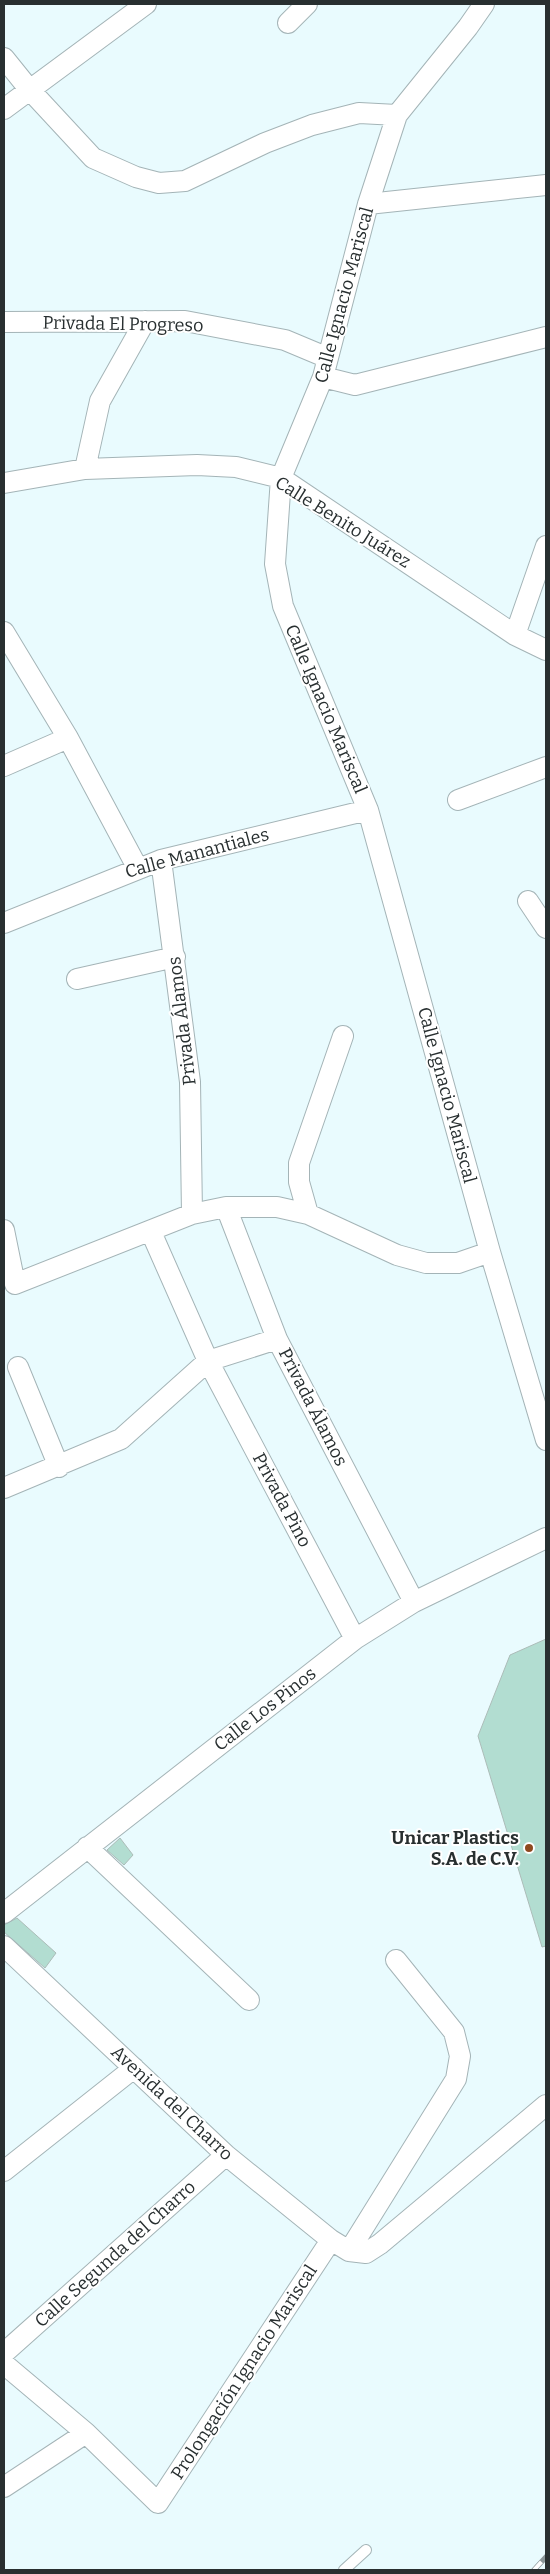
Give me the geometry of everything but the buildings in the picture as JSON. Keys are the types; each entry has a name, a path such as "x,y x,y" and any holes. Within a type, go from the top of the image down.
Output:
{"street":[{"path":"4,109 146,4"},
{"path":"288,23 307,4"},
{"name":"Calle Ignacio Mariscal","path":"484,4 468,27 397,115 368,204 323,377 281,478 275,564 283,606 368,810 490,1252 546,1440"},
{"path":"4,58 29,89 93,158 136,177 159,184 185,181 265,143 312,125 359,113 397,115"},
{"path":"368,204 546,185"},
{"path":"85,469 100,401 145,321"},
{"name":"Privada El Progreso","path":"4,322 185,321 285,340 328,358"},
{"path":"323,377 355,384 546,337"},
{"name":"Calle Benito Juárez","path":"4,483 85,469 197,465 236,467 281,478 515,634 546,650"},
{"path":"515,634 546,546"},
{"path":"4,632 68,738 137,867"},
{"path":"4,766 68,738"},
{"path":"458,800 546,767"},
{"name":"Calle Manantiales","path":"4,922 137,867 368,810"},
{"name":"Privada Álamos","path":"161,860 190,1082 192,1214"},
{"path":"528,901 546,928"},
{"path":"77,979 175,957"},
{"path":"308,1214 299,1182 299,1163 343,1036"},
{"path":"4,1230 15,1284 151,1232 192,1214 226,1207 277,1207 308,1214 397,1255 426,1263 458,1262 490,1252"},
{"name":"Privada Álamos","path":"226,1207 277,1339 414,1602"},
{"name":"Privada Pino","path":"151,1232 208,1362 355,1639"},
{"path":"4,1488 121,1440 208,1362 277,1339"},
{"path":"18,1367 59,1467"},
{"name":"Calle Los Pinos","path":"4,1913 355,1639 414,1602 546,1538"},
{"path":"87,1847 249,2000"},
{"name":"Avenida del Charro","path":"4,1946 226,2155 331,2240 349,2251"},
{"path":"396,1960 454,2032 460,2056 456,2079 349,2251 366,2253 380,2244 546,2105"},
{"path":"4,2171 134,2068"},
{"name":"Calle Segunda del Charro","path":"4,2353 226,2155"},
{"name":"Prolongación Ignacio Mariscal","path":"86,2432 158,2503 331,2240"},
{"path":"4,2364 86,2432 4,2487"}],"lane":[{"path":"344,2570 366,2550"}],"railway":[{"path":"534,2570 546,2557"}],"place":[{"name":"Unicar Plastics S.A. de C.V.","path":"529,1848"}]}
